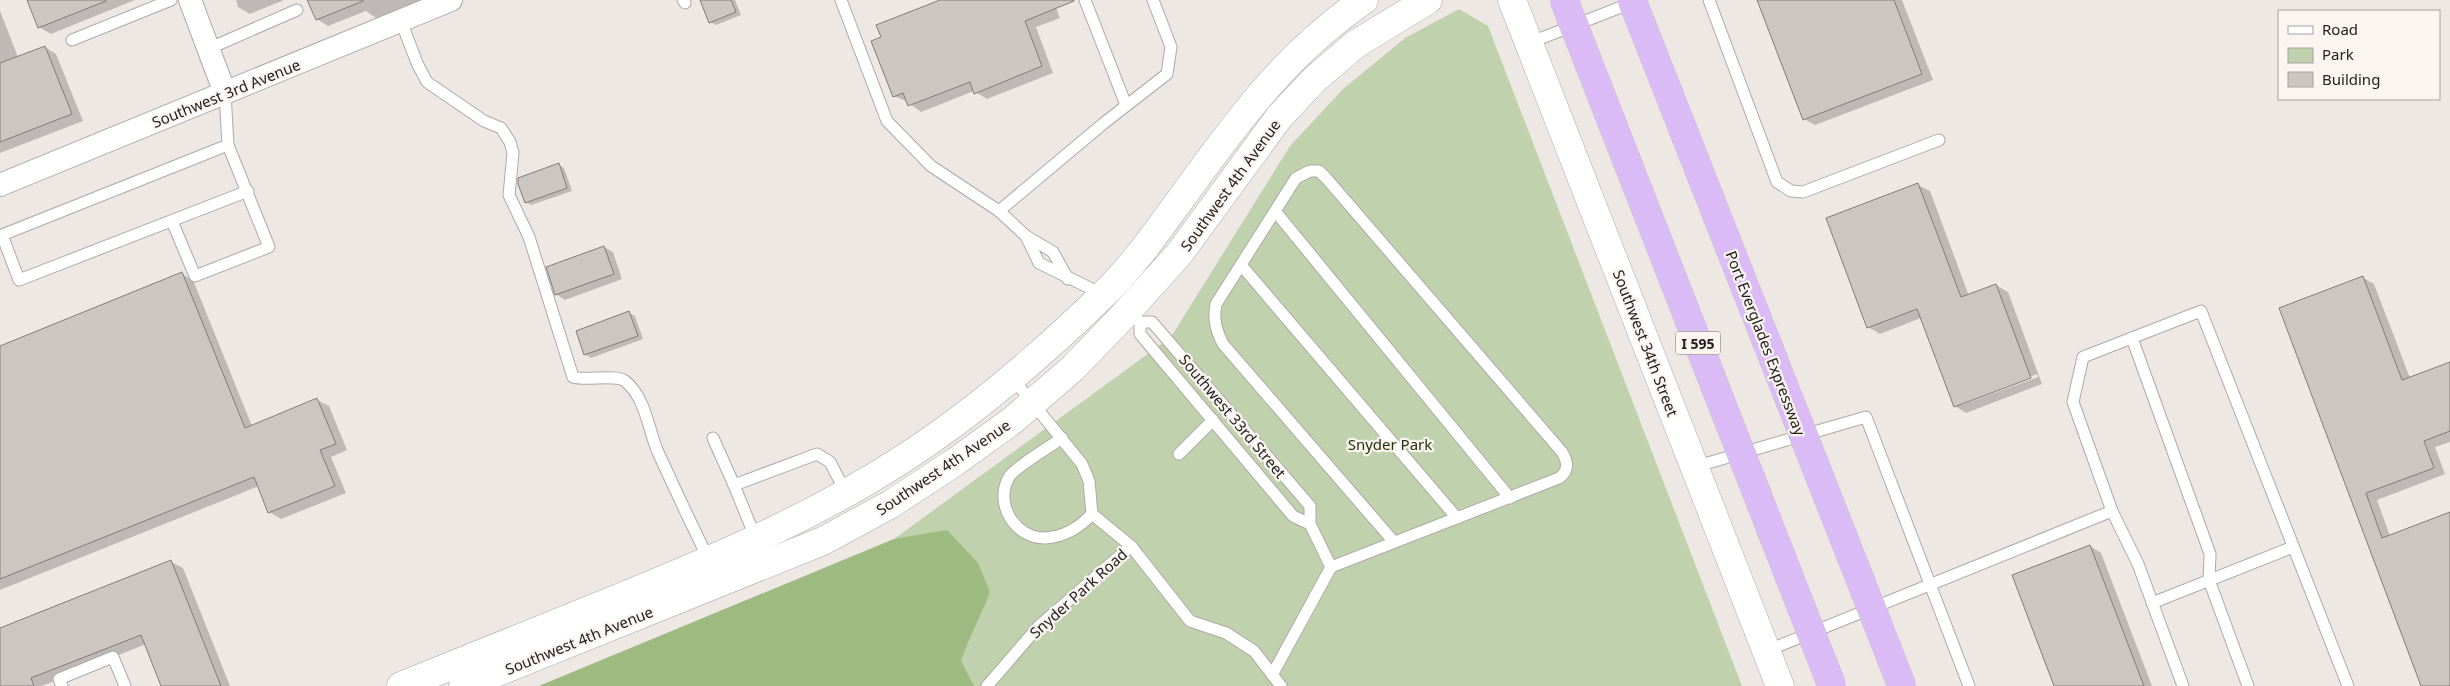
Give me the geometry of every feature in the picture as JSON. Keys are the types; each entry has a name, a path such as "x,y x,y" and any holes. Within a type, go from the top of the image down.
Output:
{"highway":[{"name":"I 595","path":"1564,0 1832,686"},
{"name":"Port Everglades Expressway","path":"1632,0 1902,686"}],"street":[{"path":"190,0 225,93"},
{"name":"Southwest 3rd Avenue","path":"0,185 451,0"},
{"name":"Southwest 4th Avenue","path":"463,686 823,541 891,504 955,462 1013,420 1073,368 1120,307 1148,244 1258,95 1309,42 1364,0"},
{"name":"Southwest 4th Avenue","path":"402,686 710,561 846,493 898,463 958,422 1013,379 1120,307 1179,254 1280,116 1316,78 1356,44 1428,0"},
{"name":"Southwest 34th Street","path":"1512,0 1780,686"}],"lane":[{"path":"72,40 170,0"},
{"path":"841,0 887,121 931,166 998,211 1026,236 1053,252 1068,279"},
{"path":"1085,0 1126,105"},
{"path":"998,211 1126,105 1167,74 1171,46 1153,0"},
{"path":"1529,43 1640,0"},
{"path":"1708,0 1777,182 1791,192 1803,192 1939,140"},
{"path":"208,49 297,10"},
{"path":"401,21 417,63 427,82 484,121 502,128 510,142 513,153 509,195 529,237 573,377 584,380 614,378 624,380 639,398 654,443 710,561"},
{"path":"172,221 195,276 269,248 248,191 228,145 225,93"},
{"path":"228,145 2,235 20,280 248,191"},
{"path":"1272,675 1331,567 1510,498 1565,474 1566,459 1562,452 1319,171 1310,171 1296,178 1216,304 1214,315 1216,331 1222,344 1394,542"},
{"path":"1275,211 1510,498"},
{"path":"1026,236 1039,263 1120,307"},
{"path":"1240,265 1457,518"},
{"name":"Southwest 33rd Street","path":"1120,307 1140,334 1293,516 1310,524"},
{"name":"Southwest 33rd Street","path":"1120,307 1152,322 1304,498 1310,506 1310,524 1331,567"},
{"path":"2183,686 2138,564 2112,511 2072,402 2083,357 2200,311 2348,686"},
{"path":"2132,338 2210,554 2209,580 2248,686"},
{"path":"1013,379 1062,438 1082,464 1090,481 1092,514 1082,525 1068,533 1045,538 1027,534 1012,522 1005,507 1003,490 1010,475 1062,438"},
{"path":"1694,466 1866,418 1969,686"},
{"path":"1179,454 1213,420"},
{"path":"713,438 756,539"},
{"path":"734,485 817,454 830,462 846,493"},
{"path":"1766,651 2112,511"},
{"path":"1092,514 1130,546 1190,621 1226,633 1254,651 1280,686"},
{"name":"Snyder Park Road","path":"987,686 1038,626 1130,546"},
{"path":"2152,603 2293,547"},
{"path":"62,686 59,679 113,657 124,686"}],"green space":[{"name":"Snyder Park","path":"1459,9 1488,26 1742,686 539,686 894,539 1171,337 1290,146 1343,89 1405,38"},
{"path":"947,530 978,563 990,592 961,661 974,686 539,686 894,539"}],"building":[{"path":"27,0 105,0 106,1 38,28"},
{"path":"307,0 363,0 363,1 316,20"},
{"path":"700,0 731,0 736,12 709,23"},
{"path":"940,0 1074,1 1025,21 1042,66 974,94 970,82 908,106 903,93 893,97 871,41 881,37 876,25"},
{"path":"1757,0 1894,0 1922,74 1803,120"},
{"path":"45,46 72,114 0,142 0,63"},
{"path":"559,163 567,188 525,203 518,184 518,178"},
{"path":"1918,183 1961,297 1996,284 2031,378 1954,407 1917,309 1867,328 1826,218"},
{"path":"604,246 614,274 555,295 546,267"},
{"path":"182,272 245,428 317,398 336,444 320,450 335,486 268,513 254,477 0,579 0,346"},
{"path":"2363,276 2402,380 2450,362 2450,431 2424,441 2434,468 2366,493 2382,538 2450,512 2450,686 2421,686 2279,308"},
{"path":"629,311 638,336 584,355 576,331"},
{"path":"2090,545 2144,686 2054,686 2012,575"},
{"path":"171,560 221,686 161,686 141,635 31,678 34,686 0,686 0,628"}]}
